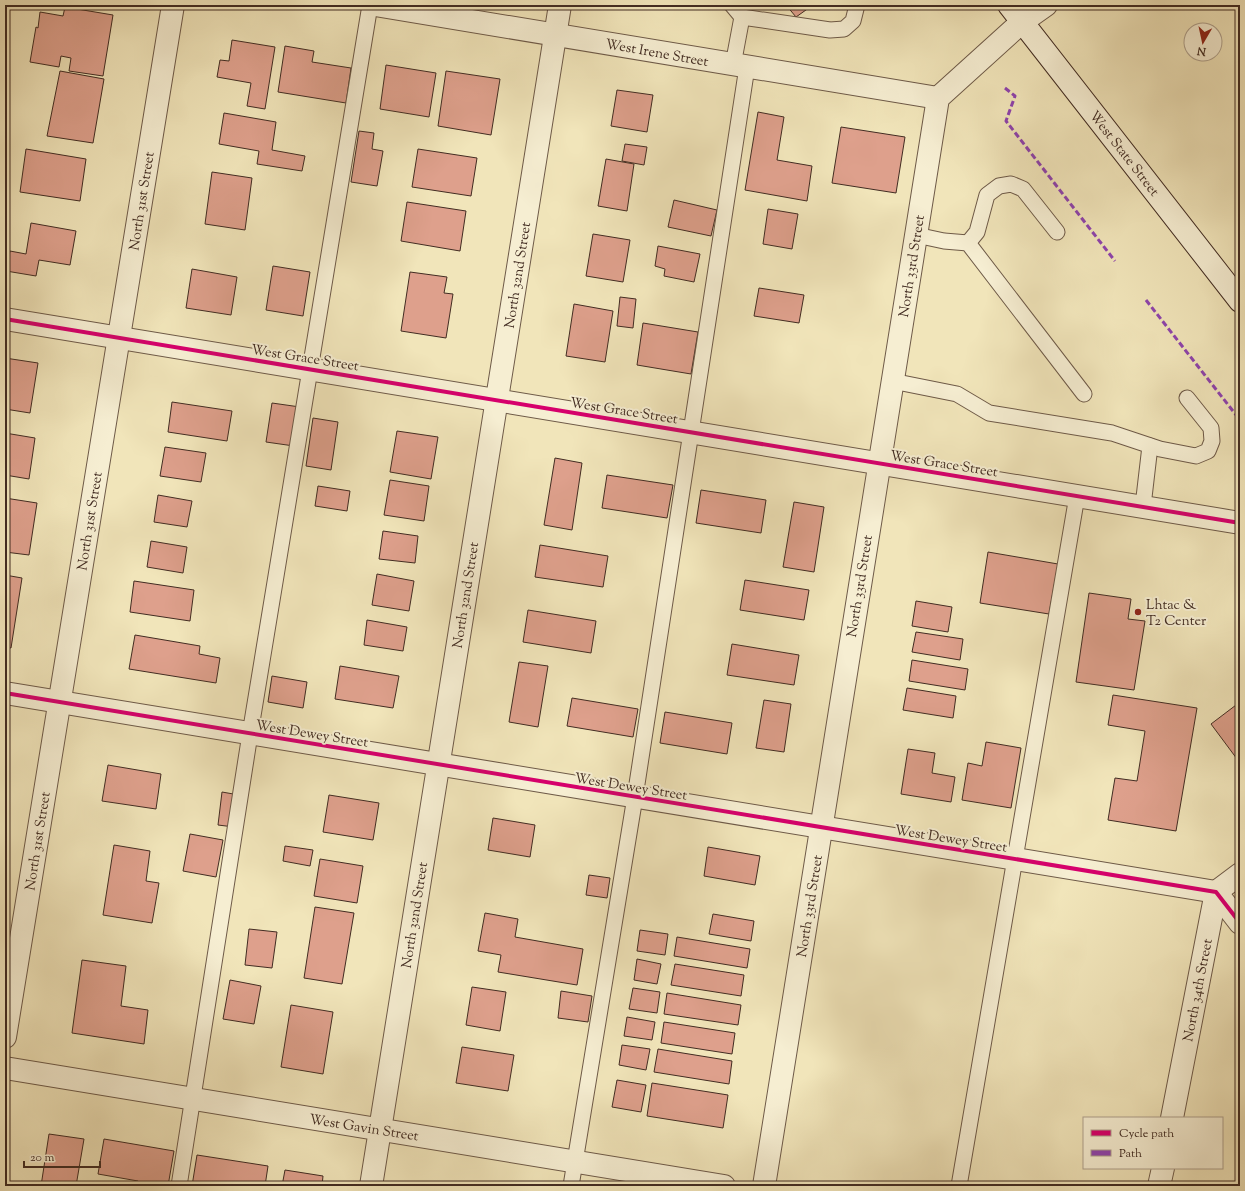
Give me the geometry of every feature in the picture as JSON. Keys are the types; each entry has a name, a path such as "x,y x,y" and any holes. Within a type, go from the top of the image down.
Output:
{"street":[{"name":"North 31st Street","path":"5,1037 173,5"},
{"name":"West Irene Street","path":"375,5 938,98"},
{"name":"North 32nd Street","path":"371,1186 560,5"},
{"name":"West State Street","path":"1009,5 1240,301"},
{"path":"938,98 1022,22 1046,5"},
{"name":"North 33rd Street","path":"764,1186 938,98"},
{"name":"West Grace Street","path":"5,319 1240,523"},
{"name":"West Dewey Street","path":"5,693 635,798 1216,892"},
{"path":"1240,874 1216,892 1240,923"},
{"name":"North 34th Street","path":"1172,1117 1216,892"},
{"name":"West Gavin Street","path":"5,1068 724,1186"},
{"path":"1159,1186 1163,1169"}],"lane":[{"path":"179,1186 250,734 370,5"},
{"path":"732,5 742,16 830,30 844,29 853,21 858,5"},
{"path":"571,1186 635,798 691,432 740,66 742,16"},
{"path":"968,243 977,232 987,195 999,186 1011,184 1023,189 1057,232"},
{"path":"916,234 944,241 968,243 1084,394"},
{"path":"892,381 957,394 989,413 1112,433 1160,449 1196,456 1208,451 1212,441 1211,428 1187,398"},
{"path":"1143,506 1150,446"},
{"path":"959,1186 1077,496"}],"building":[{"path":"786,5 813,5 796,17"},
{"path":"65,7 113,15 103,76 69,71 71,58 61,56 59,67 30,62 40,12 63,16"},
{"path":"232,40 275,47 265,109 247,106 251,83 217,77 220,60 229,61"},
{"path":"285,46 314,51 312,62 351,68 346,103 278,92"},
{"path":"386,65 436,73 429,117 380,109"},
{"path":"60,71 104,79 93,143 47,136"},
{"path":"446,71 500,79 491,135 438,126"},
{"path":"617,90 653,95 647,132 611,126"},
{"path":"758,112 784,117 777,160 812,166 807,201 745,190"},
{"path":"224,113 276,122 272,150 305,156 302,171 257,164 259,151 219,144"},
{"path":"841,127 905,137 896,193 832,183"},
{"path":"359,131 374,133 372,149 383,151 377,186 351,182"},
{"path":"625,144 647,147 644,165 622,161"},
{"path":"26,149 86,159 80,201 20,192"},
{"path":"418,149 477,158 471,196 412,187"},
{"path":"606,159 634,164 627,211 598,206"},
{"path":"212,172 252,178 245,230 205,224"},
{"path":"674,200 717,210 711,236 668,227"},
{"path":"407,202 466,211 460,251 401,241"},
{"path":"768,209 798,214 792,249 763,244"},
{"path":"31,223 76,231 70,265 39,260 36,276 6,271 10,251 26,254"},
{"path":"593,234 630,240 623,282 586,276"},
{"path":"658,246 700,254 694,282 664,276 665,269 655,266"},
{"path":"273,266 310,272 303,316 266,310"},
{"path":"192,269 237,277 231,315 186,308"},
{"path":"410,272 447,277 444,293 453,294 446,338 401,331"},
{"path":"759,288 804,295 799,323 754,316"},
{"path":"620,297 636,299 633,328 617,326"},
{"path":"574,304 613,311 605,362 566,356"},
{"path":"643,323 698,332 691,374 637,365"},
{"path":"5,358 38,363 30,413 5,409"},
{"path":"172,402 232,411 227,441 168,432"},
{"path":"272,403 300,407 294,446 266,442"},
{"path":"313,418 338,422 331,470 306,466"},
{"path":"397,431 438,437 431,479 390,472"},
{"path":"5,433 35,438 29,479 5,475"},
{"path":"165,447 206,453 201,482 160,476"},
{"path":"555,458 582,463 572,530 544,525"},
{"path":"607,475 673,485 667,518 602,508"},
{"path":"390,480 429,486 424,521 384,515"},
{"path":"318,486 350,491 347,511 315,506"},
{"path":"701,490 766,500 761,533 696,523"},
{"path":"158,495 192,501 187,527 154,522"},
{"path":"5,498 37,503 29,555 5,552"},
{"path":"794,502 824,507 814,572 783,567"},
{"path":"383,531 418,536 415,563 379,559"},
{"path":"151,541 187,547 183,573 147,567"},
{"path":"540,545 608,556 603,587 535,577"},
{"path":"988,552 1058,564 1049,614 980,603"},
{"path":"377,574 414,581 409,611 372,605"},
{"path":"5,575 22,578 11,648 5,647"},
{"path":"745,580 809,590 804,620 740,610"},
{"path":"134,581 194,590 190,621 130,612"},
{"path":"1089,593 1131,599 1128,619 1145,621 1134,690 1076,682"},
{"path":"916,601 952,607 948,632 912,626"},
{"path":"528,610 596,621 591,653 523,642"},
{"path":"367,620 407,627 403,651 364,645"},
{"path":"916,632 963,639 960,660 912,652"},
{"path":"135,635 200,646 199,654 220,658 216,683 129,669"},
{"path":"732,644 799,655 794,685 727,675"},
{"path":"912,660 968,669 965,690 909,681"},
{"path":"519,662 548,666 538,727 509,722"},
{"path":"340,666 399,676 393,708 335,699"},
{"path":"272,676 307,682 303,708 268,702"},
{"path":"907,688 956,696 953,718 903,710"},
{"path":"1113,695 1197,708 1176,831 1108,820 1115,778 1137,781 1145,731 1108,725"},
{"path":"572,698 638,709 633,737 567,726"},
{"path":"764,700 791,704 784,752 756,748"},
{"path":"1240,702 1240,763 1211,724"},
{"path":"665,712 732,723 727,754 660,743"},
{"path":"986,742 1021,748 1011,808 962,800 968,763 982,766"},
{"path":"908,749 935,753 932,773 955,777 951,802 901,794"},
{"path":"108,765 161,774 156,809 102,801"},
{"path":"222,792 239,795 234,827 218,825"},
{"path":"329,795 379,803 373,840 323,832"},
{"path":"493,818 535,825 530,857 488,850"},
{"path":"190,834 223,840 216,877 183,871"},
{"path":"114,845 150,851 146,881 159,883 152,923 103,915"},
{"path":"285,846 313,850 310,866 283,861"},
{"path":"708,847 760,856 755,885 704,876"},
{"path":"320,859 363,866 357,903 314,896"},
{"path":"589,875 610,878 607,898 586,895"},
{"path":"315,907 354,913 342,984 304,978"},
{"path":"485,913 518,919 515,937 583,949 577,985 498,972 501,955 478,951"},
{"path":"713,914 754,921 751,941 709,934"},
{"path":"249,929 277,932 272,968 245,965"},
{"path":"640,930 668,934 665,955 637,951"},
{"path":"677,937 750,949 747,968 674,956"},
{"path":"637,959 661,964 657,984 634,980"},
{"path":"82,960 126,966 121,1006 148,1010 144,1044 72,1033"},
{"path":"675,964 744,975 741,996 671,985"},
{"path":"230,980 261,986 254,1024 223,1019"},
{"path":"472,987 506,992 500,1031 466,1025"},
{"path":"633,988 660,992 657,1013 629,1009"},
{"path":"561,991 592,996 588,1022 558,1018"},
{"path":"667,993 741,1005 738,1025 664,1014"},
{"path":"291,1005 333,1012 323,1074 281,1067"},
{"path":"627,1017 655,1022 652,1040 624,1036"},
{"path":"664,1022 735,1033 732,1054 661,1043"},
{"path":"622,1045 650,1049 646,1070 619,1065"},
{"path":"462,1047 514,1055 508,1091 456,1083"},
{"path":"658,1049 732,1061 729,1084 654,1072"},
{"path":"617,1080 646,1085 641,1112 612,1107"},
{"path":"652,1083 728,1095 723,1128 647,1116"},
{"path":"1240,1109 1240,1131 1237,1131"},
{"path":"49,1134 84,1139 76,1186 41,1186"},
{"path":"104,1139 174,1151 168,1186 137,1186 138,1181 98,1174"},
{"path":"197,1155 268,1166 265,1186 192,1186"},
{"path":"285,1170 323,1176 322,1186 282,1186"}],"marked path":[{"path":"1005,88 1015,96 1006,121 1115,261"},
{"path":"1146,300 1240,420"}],"cycle path":[{"path":"5,319 1240,523"},
{"path":"5,693 1216,892 1240,923"}],"place":[{"name":"Lhtac & T2 Center","path":"1138,612"}]}
